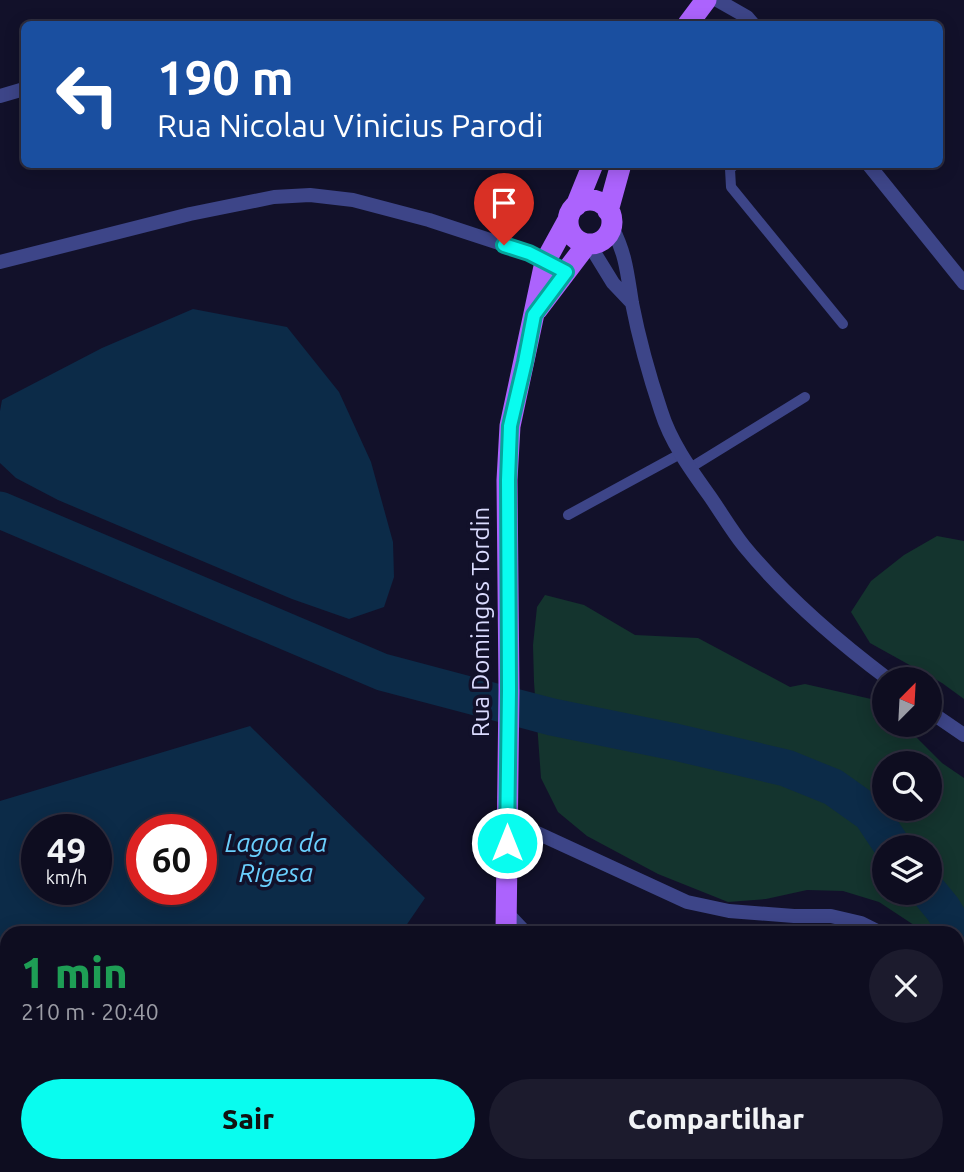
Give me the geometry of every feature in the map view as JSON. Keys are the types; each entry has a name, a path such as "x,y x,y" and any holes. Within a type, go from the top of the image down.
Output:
{"main road":[{"path":"690,21 706,0"},
{"name":"Rua Domingos Tordin","path":"507,923 510,426 545,262 572,213 591,168"},
{"path":"610,219 620,168"},
{"path":"588,244 573,236 569,228 572,213 583,202 597,202 603,205 610,219"},
{"name":"Rua Domingos Tordin","path":"534,315 588,244 603,240 608,234 610,219"}],"street":[{"path":"717,0 750,21"},
{"path":"0,96 21,90"},
{"path":"871,168 964,283"},
{"path":"0,262 190,214 274,197 310,195 353,200 429,220 529,253 566,272"},
{"path":"610,219 629,275 632,303 647,367 658,403 680,454 743,545 791,597 872,667"},
{"path":"588,244 613,283 632,303"},
{"path":"942,720 964,735"},
{"path":"507,819 687,902 729,911 831,916 867,926"}],"lane":[{"path":"731,168 732,187 843,324"},
{"path":"690,468 806,397"},
{"path":"568,515 680,454"}],"green space":[{"path":"937,536 964,541 964,699 942,683 942,667 913,667 870,643 851,612 871,581 904,555"},
{"path":"545,595 584,605 635,635 698,638 790,687 805,684 872,699 872,737 916,737 930,751 872,751 872,821 942,821 942,763 964,778 964,926 915,926 884,905 942,905 942,835 872,835 872,900 843,891 807,890 766,899 728,902 658,874 587,836 558,812 541,778 533,645 537,607"}],"water":[{"path":"193,309 287,327 339,392 371,462 393,542 394,577 384,607 349,619 292,599 58,500 16,478 0,463 2,400 102,348"},
{"name":"Lagoa da Rigesa","path":"250,726 425,898 406,926 0,926 0,801"}],"waterway":[{"path":"0,510 382,672 552,717 786,768 833,787 871,814 885,835"},
{"path":"940,905 953,926"}],"route":[{"path":"504,245 529,253 566,272 534,315 510,426 507,843"}]}
